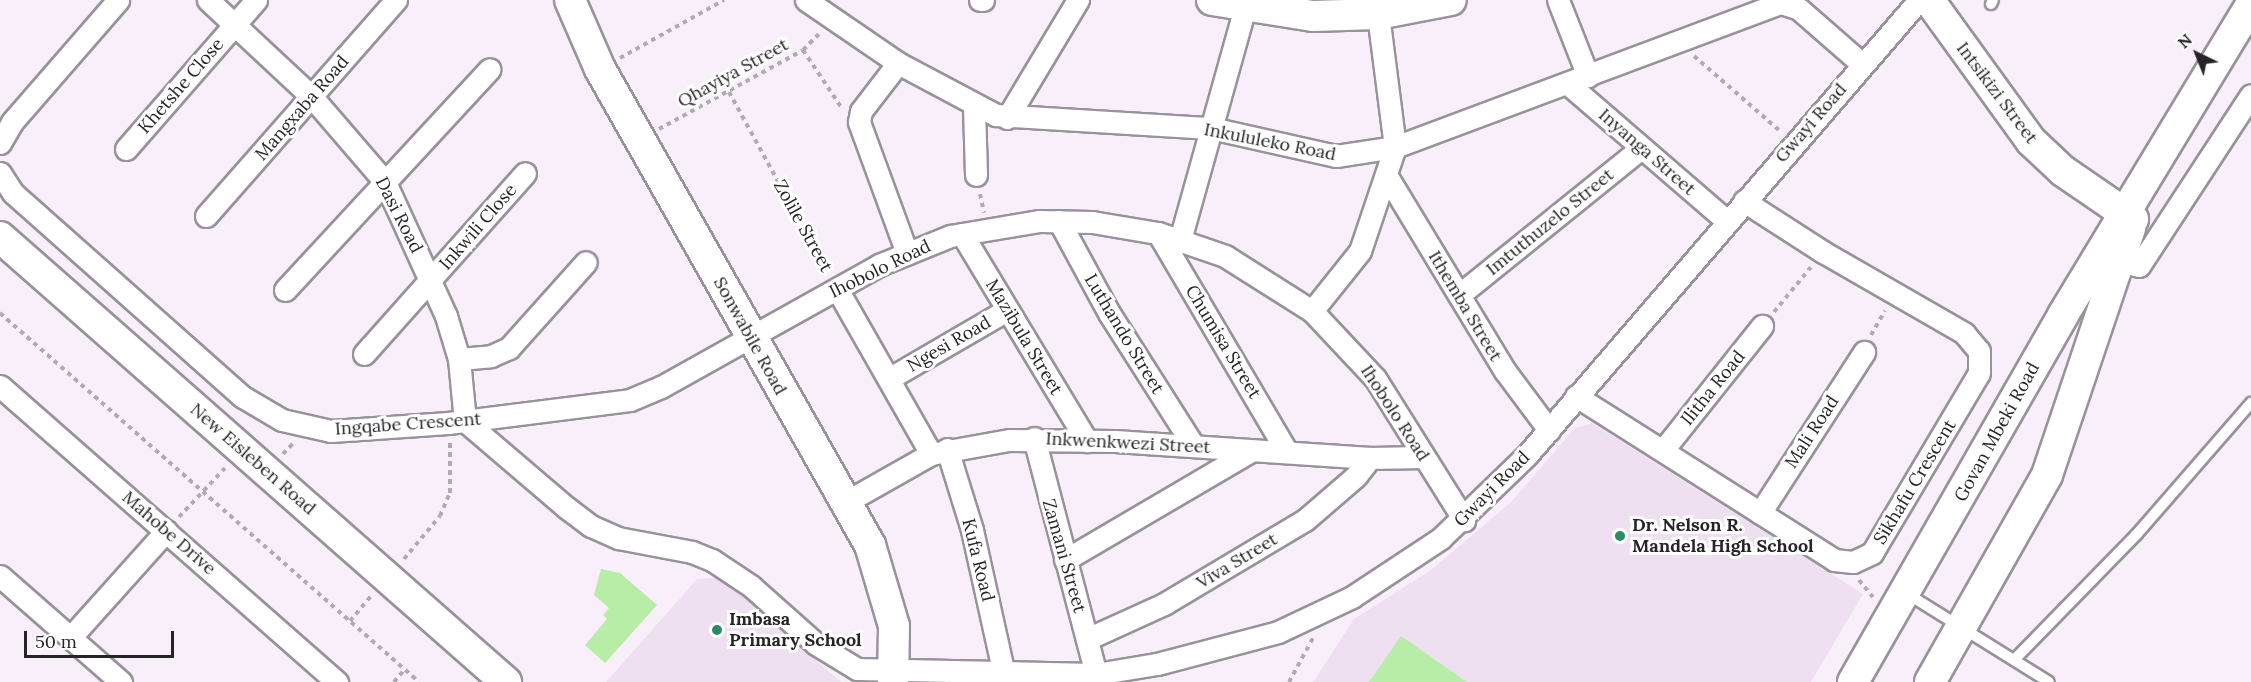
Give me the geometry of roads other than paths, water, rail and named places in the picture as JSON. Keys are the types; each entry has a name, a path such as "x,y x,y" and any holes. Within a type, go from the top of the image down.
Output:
{"main road":[{"name":"Sonwabile Road","path":"570,0 600,69 846,502 882,575 894,626 893,677"},
{"path":"1212,0 1313,16 1378,14 1451,0"},
{"name":"Intsikizi Street","path":"1929,0 2031,141 2063,171 2129,217"},
{"name":"Govan Mbeki Road","path":"1853,682 1892,597 2063,315 2129,217 2144,185 2251,5"},
{"name":"Govan Mbeki Road","path":"1930,682 2047,476 2119,262 2129,217"},
{"name":"New Eisleben Road","path":"0,237 506,682"}],"street":[{"path":"2,135 118,0"},
{"name":"Dasi Road","path":"208,0 312,97 385,182 432,280 459,359 457,422"},
{"name":"Khetshe Close","path":"126,149 256,0"},
{"name":"Mangxaba Road","path":"206,216 396,0"},
{"name":"Inkululeko Road","path":"806,0 832,21 898,63 974,107 1007,118 1211,128 1336,156 1395,147 1775,4 1787,3 1862,64"},
{"path":"1007,118 1078,0"},
{"path":"1558,0 1588,76"},
{"name":"Gwayi Road","path":"457,422 591,526 618,538 692,552 712,560 751,586 839,662 893,677 1160,673 1309,619 1399,570 1464,520 1549,430 1919,0"},
{"path":"1180,240 1246,4"},
{"path":"1312,311 1360,251 1388,178 1395,147 1378,14"},
{"path":"898,63 861,111 861,134 907,253"},
{"path":"285,290 490,69"},
{"name":"Inyanga Street","path":"1568,83 1727,221"},
{"path":"2119,262 2139,266 2251,95"},
{"path":"974,107 976,175"},
{"name":"Imtuthuzelo Street","path":"1459,295 1641,148"},
{"name":"Ingqabe Crescent","path":"0,173 13,193 243,397 262,411 306,427 360,430 457,422 630,400 751,337"},
{"name":"Inkwili Close","path":"364,354 525,174"},
{"name":"Ithemba Street","path":"1388,178 1506,371 1549,430"},
{"name":"Sikhafu Crescent","path":"1744,201 1823,252 1971,338 1982,361 1979,373 1877,547 1868,558 1852,562 1834,560 1760,513"},
{"name":"Ihobolo Road","path":"751,337 907,253 962,234 986,228 1059,221 1126,226 1158,233 1254,271 1312,311 1375,378 1464,520"},
{"name":"Luthando Street","path":"1059,221 1109,313 1192,445"},
{"name":"Chumisa Street","path":"1158,233 1287,452"},
{"name":"Mazibula Street","path":"962,234 1087,441"},
{"path":"459,359 491,356 509,348 586,262"},
{"name":"Zolile Street","path":"837,289 890,378 939,451"},
{"name":"Ngesi Road","path":"890,378 1007,310"},
{"name":"Ilitha Road","path":"1663,450 1762,326"},
{"name":"Mali Road","path":"1760,513 1864,352"},
{"name":"Mahobe Drive","path":"0,386 337,682"},
{"path":"1576,396 1760,513"},
{"name":"Inkwenkwezi Street","path":"846,502 939,451 1034,438 1192,445 1370,458 1424,457"},
{"name":"Zamani Street","path":"1034,438 1096,674"},
{"path":"1065,560 1253,450"},
{"name":"Kufa Road","path":"939,451 975,540 992,676"},
{"name":"Viva Street","path":"1087,639 1164,604 1305,520 1356,476 1370,458"},
{"path":"70,638 166,531"},
{"path":"1,580 70,638 112,679"}],"lane":[{"path":"2015,659 2136,534 2251,404"},
{"path":"1892,597 1963,627 2049,682"}],"place":[{"name":"Dr. Nelson R. Mandela High School","path":"1620,536"},
{"name":"Imbasa Primary School","path":"717,630"}]}
